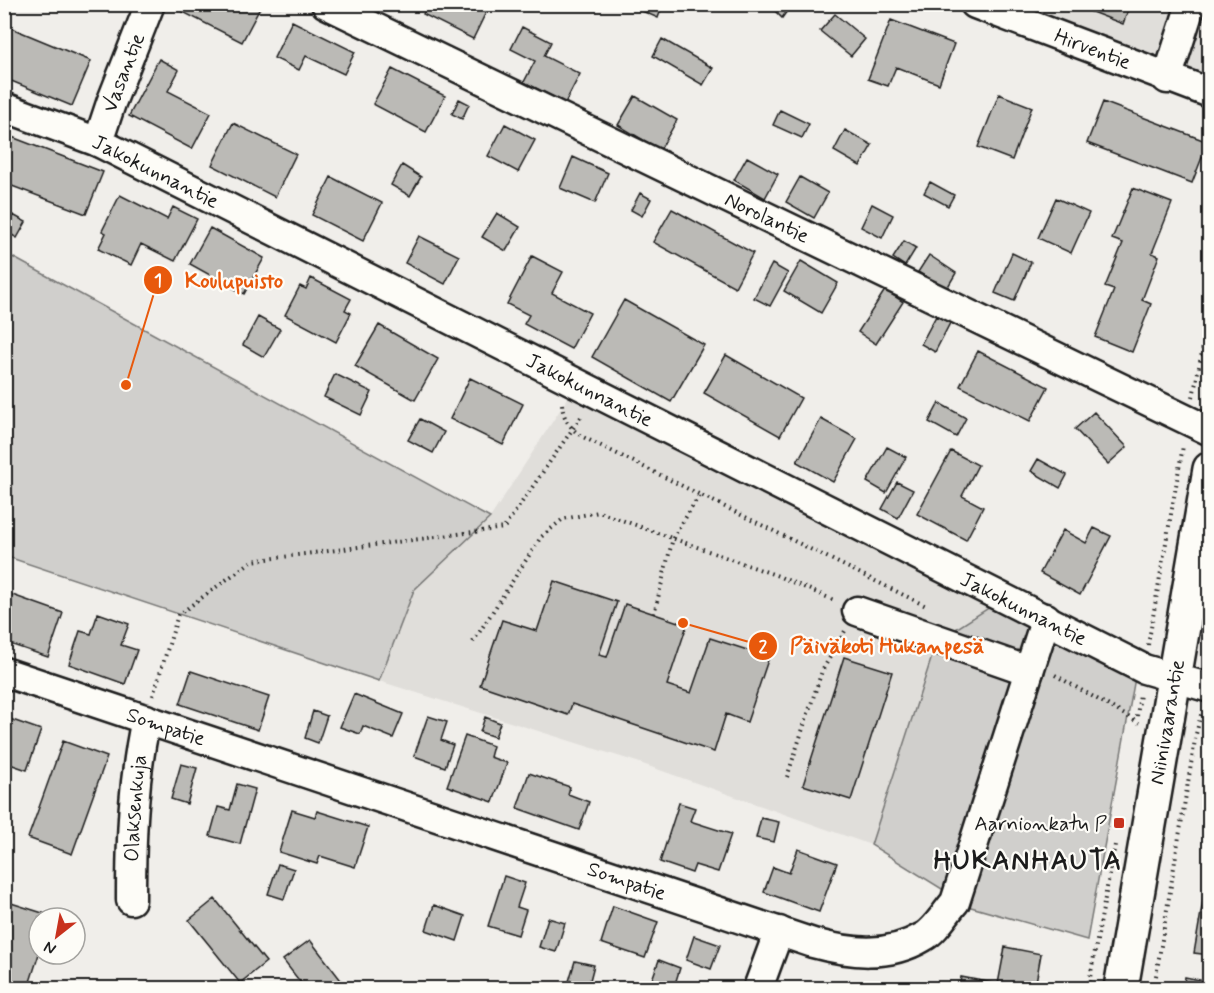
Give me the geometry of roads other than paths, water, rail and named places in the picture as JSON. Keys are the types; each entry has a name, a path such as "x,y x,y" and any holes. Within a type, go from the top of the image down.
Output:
{"main road":[{"name":"Niinivaarantie","path":"1121,984 1159,674 1209,469"}],"street":[{"name":"Vasantie","path":"98,142 150,4"},
{"name":"Norolantie","path":"326,4 1199,426"},
{"name":"Hirventie","path":"975,4 1167,79 1209,93"},
{"path":"1167,79 1191,4"},
{"name":"Jakokunnantie","path":"4,106 98,142 1159,674 1209,688"},
{"path":"857,611 1031,666"},
{"name":"Sompatie","path":"4,672 778,931 846,952 880,952 924,937 955,902 1046,618"},
{"name":"Olaksenkuja","path":"131,900 131,831 136,765 146,719"},
{"path":"758,988 778,931"}],"place":[{"name":"Koulupuisto","path":"126,385"},
{"name":"Päiväkoti Hukanpesä","path":"683,623"},
{"name":"Aarnionkatu P","path":"1119,823"}],"district":[{"name":"HUKANHAUTA","path":"1028,860"}]}
